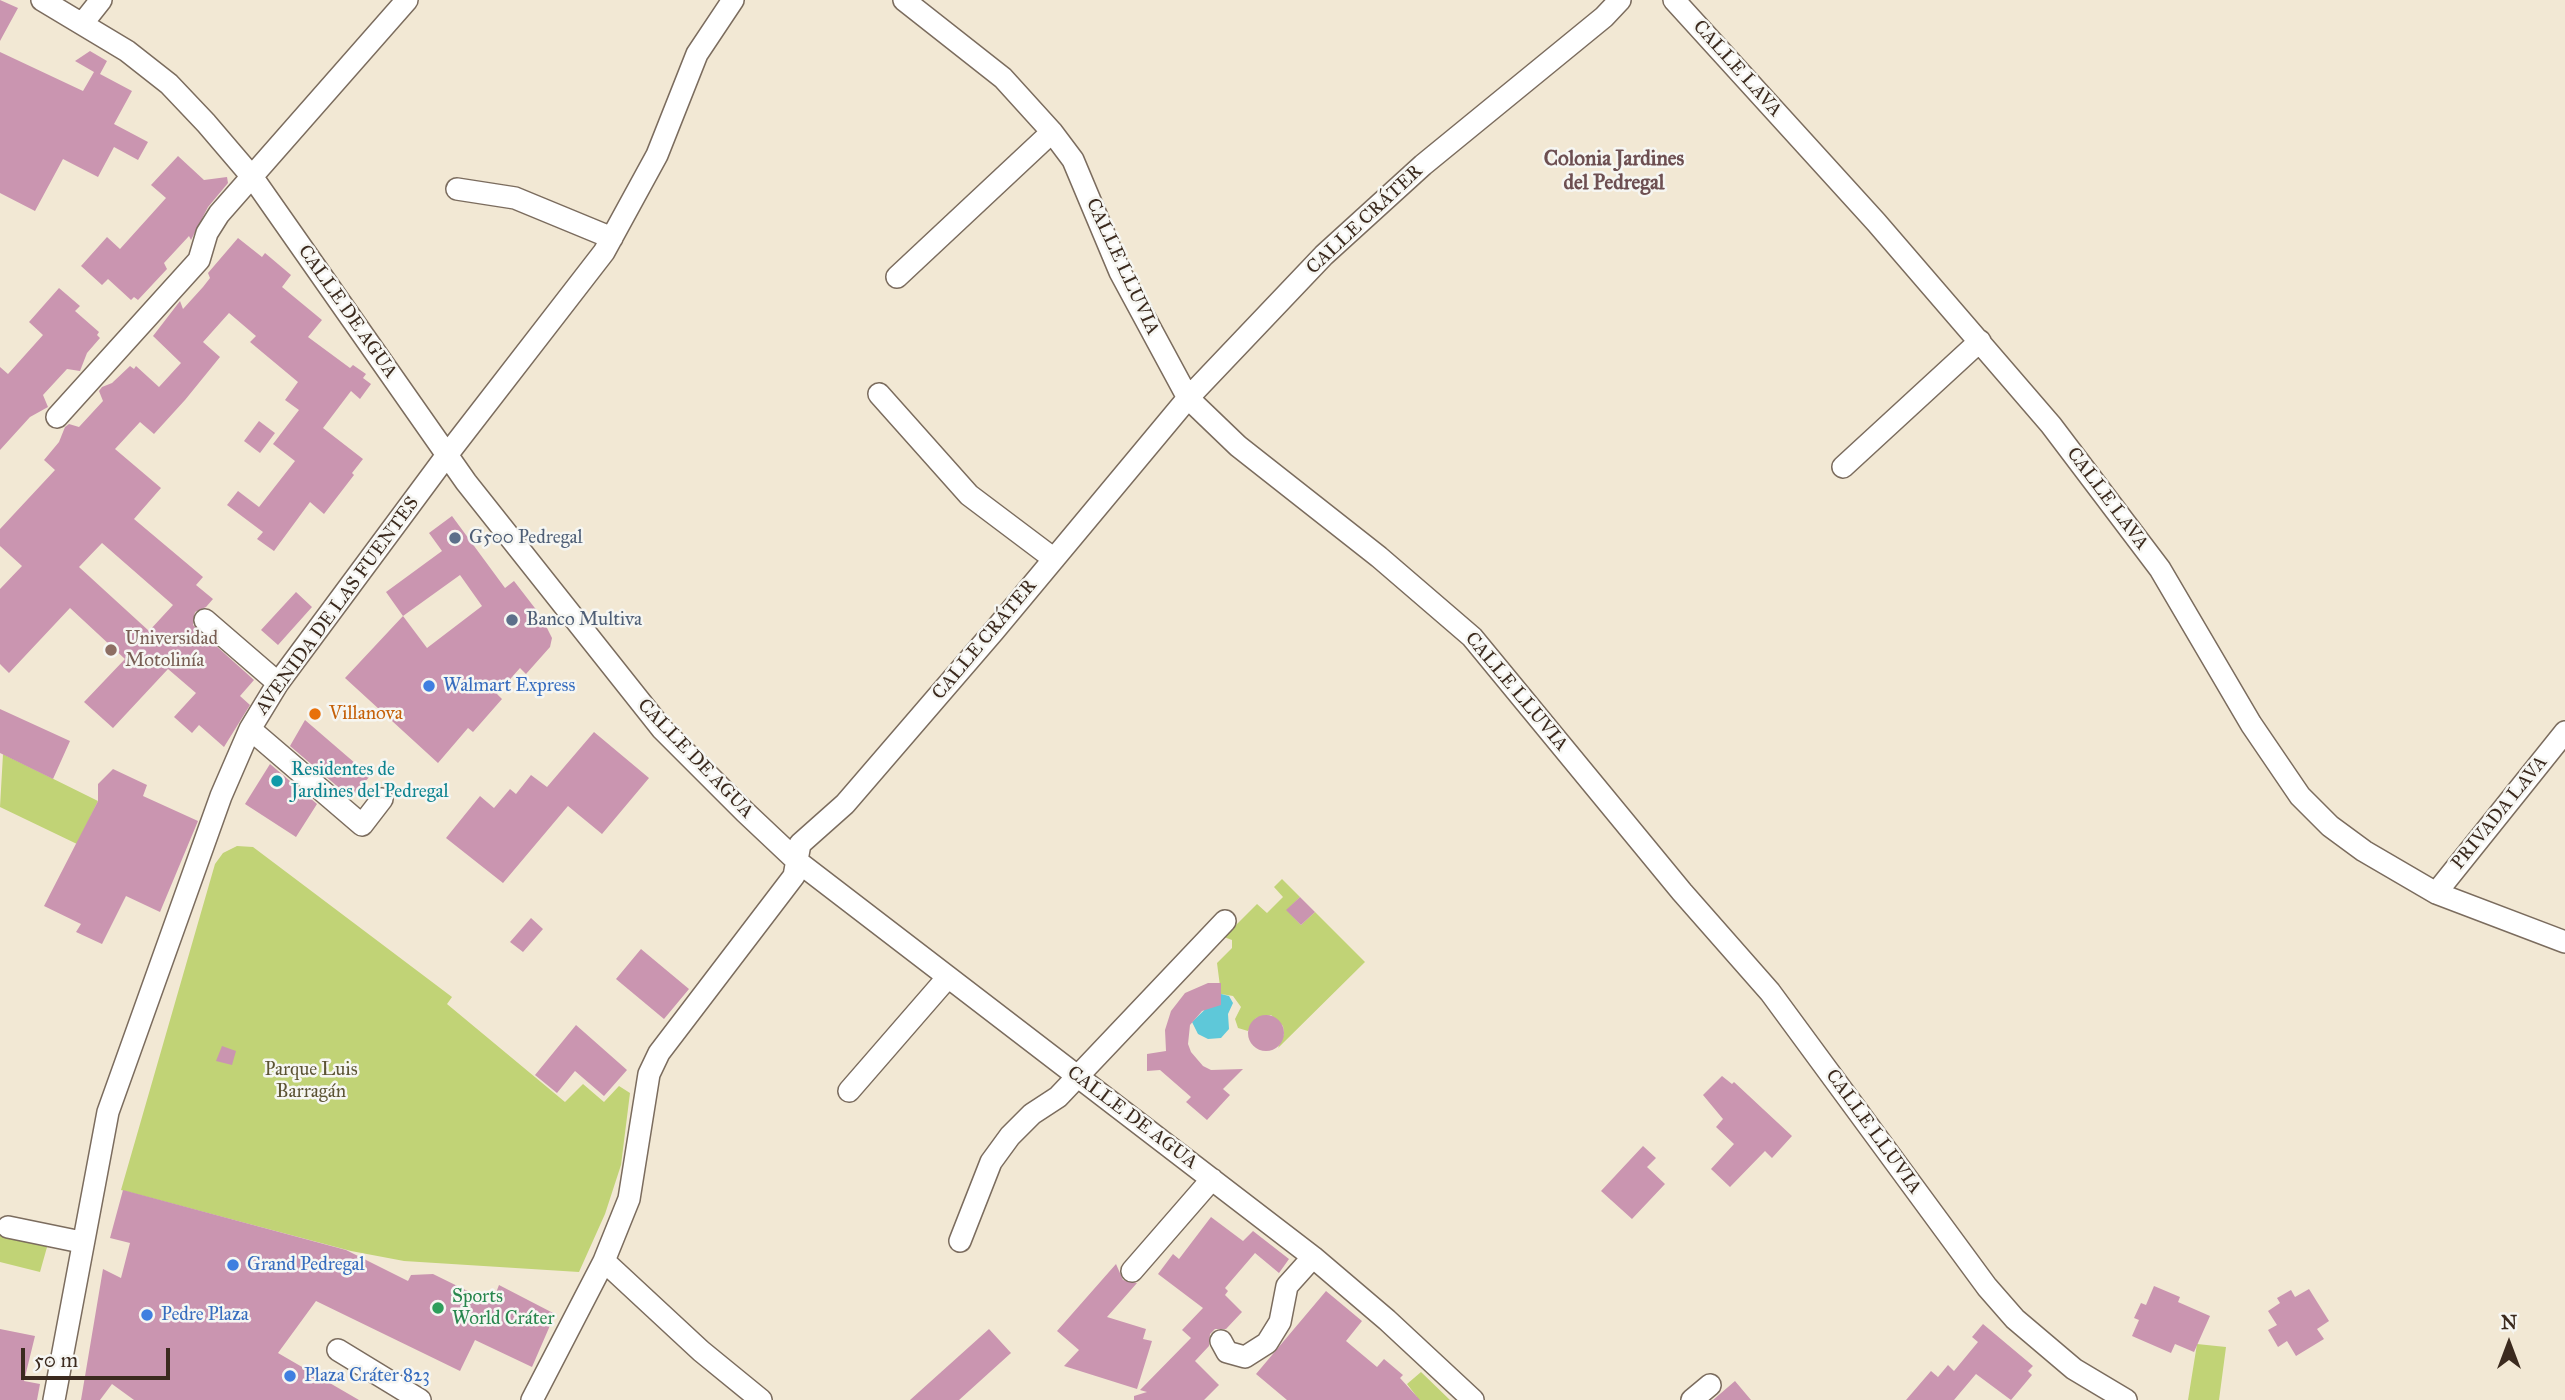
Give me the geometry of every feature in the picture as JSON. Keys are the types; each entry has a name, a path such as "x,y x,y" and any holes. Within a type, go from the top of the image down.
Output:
{"street":[{"name":"CALLE DE AGUA","path":"43,0 127,51 169,84 253,178 447,455 662,729 797,861 1313,1257 1387,1320 1473,1400"},
{"path":"82,24 101,0"},
{"path":"57,417 199,260 207,233 219,214 407,0"},
{"name":"AVENIDA DE LAS FUENTES","path":"54,1400 108,1112 213,815 250,729 278,683 447,455 604,252 657,155 697,54 733,0"},
{"name":"CALLE LLUVIA","path":"904,0 1003,78 1052,132 1073,160 1120,272 1188,398 1238,446 1379,557 1472,637 1682,892 1770,992 1987,1287 2015,1319 2074,1369 2126,1400"},
{"name":"CALLE CRÁTER","path":"532,1400 604,1261 629,1199 649,1074 659,1054 794,876 800,844 845,804 1188,398 1334,246 1423,165 1604,17 1620,0"},
{"name":"CALLE LAVA","path":"1674,0 1980,341 2051,425 2160,569 2251,724 2300,796 2330,826 2364,851 2436,893 2565,942"},
{"path":"897,277 1052,132"},
{"path":"457,189 515,198 612,237"},
{"path":"1843,467 1980,341"},
{"path":"879,394 969,495 1054,559"},
{"path":"205,620 278,683"},
{"path":"250,729 362,825 382,799"},
{"name":"PRIVADA LAVA","path":"2436,893 2565,732"},
{"path":"960,1241 1000,1148 1020,1124 1058,1097 1225,921"},
{"path":"849,1091 948,977"},
{"path":"1132,1271 1212,1179"},
{"path":"8,1227 82,1242"},
{"path":"1221,1341 1233,1355 1245,1357 1267,1343 1280,1322 1287,1286 1313,1257"},
{"path":"604,1261 701,1351 761,1400"},
{"path":"338,1350 420,1400"},
{"path":"1692,1400 1710,1385"}],"green space":[{"path":"3,754 98,801 77,844 0,807"},
{"name":"Parque Luis Barragán","path":"237,846 253,847 452,997 447,1004 565,1102 583,1084 604,1102 619,1086 630,1093 621,1165 605,1214 579,1272 404,1261 351,1251 121,1190 215,864 223,853"},
{"path":"1282,879 1300,897 1287,910 1301,925 1315,912 1365,962 1278,1048 1284,1034 1283,1026 1271,1015 1256,1018 1248,1031 1238,1028 1235,1019 1241,1007 1233,996 1221,994 1217,963 1232,948 1232,940 1224,937 1257,904 1267,913 1283,897 1274,887"},
{"path":"0,1228 49,1240 40,1272 0,1262"},
{"path":"2197,1344 2226,1347 2219,1400 2188,1400"},
{"path":"1421,1372 1450,1400 1414,1400 1417,1397 1407,1384"}],"water":[{"path":"1221,994 1229,996 1233,1003 1228,1014 1229,1029 1221,1038 1208,1039 1198,1034 1192,1022"}],"building":[{"path":"0,0 18,8 0,41"},
{"path":"90,51 107,61 100,74 132,91 114,124 148,142 138,160 114,147 98,177 63,159 35,211 0,193 0,52 83,91 94,72 75,61"},
{"path":"178,156 204,180 227,177 228,183 208,207 191,240 189,236 164,263 167,269 138,300 134,297 131,300 108,279 102,285 81,266 107,237 120,249 166,198 151,185"},
{"path":"238,238 262,257 265,253 291,275 282,287 322,320 308,337 350,368 353,365 366,374 363,378 371,384 360,399 351,391 323,428 363,459 352,473 354,475 324,514 310,502 274,551 257,539 263,532 227,505 238,491 259,507 295,461 273,444 299,410 285,400 298,382 250,342 256,336 229,313 203,342 220,357 185,400 154,434 140,422 115,449 161,488 134,519 203,577 196,585 213,599 206,607 195,612 193,625 254,680 240,696 250,705 224,747 199,725 192,733 174,717 196,693 168,669 113,728 84,702 125,659 70,608 9,673 0,664 0,589 22,566 0,546 0,529 55,470 44,460 59,442 65,427 69,424 79,427 103,401 99,391 102,387 112,383 130,366 134,369 136,366 159,387 181,363 153,336 180,301 183,309 203,287 210,278 208,273","holes":["102,543 173,605 149,631 79,567"]},
{"path":"59,288 80,306 75,311 99,332 97,335 100,338 87,353 80,371 67,369 43,395 48,407 30,417 0,450 0,367 8,374 43,335 29,322"},
{"path":"259,421 275,433 260,453 244,441"},
{"name":"Walmart Express","path":"452,516 505,588 514,581 541,616 552,638 550,647 526,674 520,668 497,694 502,699 473,732 468,728 438,763 345,678 403,616 386,592 442,551 429,533","holes":["460,575 482,606 427,648 403,616"]},
{"path":"296,592 312,607 278,645 261,630"},
{"path":"0,709 70,741 53,779 0,753"},
{"path":"305,720 370,776 351,798 290,746"},
{"path":"594,732 649,778 602,834 568,806 503,883 446,838 480,796 494,808 510,789 516,794 531,775 547,787"},
{"name":"Residentes de Jardines del Pedregal","path":"270,764 317,804 296,837 245,804"},
{"path":"113,769 147,785 143,796 198,821 160,912 126,896 102,944 76,932 81,924 44,906 98,801 98,784"},
{"path":"1300,897 1315,912 1301,925 1286,910"},
{"path":"531,918 543,929 523,952 510,942"},
{"path":"641,949 689,989 664,1019 616,979"},
{"path":"1208,983 1221,983 1221,1005 1202,1011 1190,1025 1188,1044 1191,1052 1203,1066 1211,1070 1243,1069 1223,1089 1230,1095 1207,1120 1186,1102 1191,1097 1160,1070 1147,1071 1147,1054 1166,1051 1165,1030 1171,1011 1185,993"},
{"path":"1266,1015 1279,1020 1284,1033 1279,1046 1266,1051 1253,1046 1248,1033 1253,1020"},
{"path":"576,1025 627,1070 604,1096 575,1071 557,1093 535,1075"},
{"path":"222,1046 236,1051 232,1065 216,1061"},
{"path":"1722,1076 1732,1084 1734,1082 1792,1136 1772,1158 1765,1151 1730,1187 1711,1169 1734,1144 1716,1127 1723,1119 1703,1095"},
{"path":"1643,1146 1656,1158 1647,1167 1665,1184 1632,1219 1601,1191"},
{"path":"123,1190 346,1250 408,1281 411,1275 433,1274 492,1303 499,1285 555,1314 532,1367 475,1340 460,1371 316,1301 278,1353 359,1400 134,1400 112,1384 100,1400 81,1400 103,1269 121,1278 130,1243 110,1238"},
{"path":"1211,1217 1243,1241 1253,1231 1289,1259 1279,1273 1255,1253 1225,1288 1228,1291 1225,1295 1242,1312 1226,1329 1215,1329 1210,1334 1209,1346 1195,1361 1219,1385 1204,1400 1134,1400 1134,1396 1147,1392 1140,1390 1191,1338 1182,1330 1203,1308 1158,1274 1173,1254 1179,1259"},
{"path":"1116,1264 1123,1280 1137,1283 1107,1317 1146,1329 1143,1339 1152,1341 1137,1389 1064,1366 1079,1350 1057,1331"},
{"path":"2154,1286 2180,1297 2178,1302 2210,1316 2194,1352 2175,1344 2171,1353 2132,1336 2139,1320 2134,1318 2141,1303 2146,1305"},
{"path":"2309,1289 2329,1321 2317,1329 2324,1339 2296,1356 2287,1341 2278,1347 2268,1330 2277,1325 2268,1311 2280,1303 2277,1298 2291,1290 2295,1297"},
{"path":"1326,1291 1362,1321 1346,1341 1377,1367 1384,1359 1403,1375 1400,1378 1420,1400 1287,1400 1256,1374"},
{"path":"1983,1324 2033,1366 2028,1371 2032,1375 2011,1400 1976,1374 1954,1400 1906,1400 1931,1371 1938,1377 1948,1365 1954,1371 1978,1342 1972,1337"},
{"path":"0,1329 35,1336 24,1381 40,1384 37,1400 0,1400"},
{"path":"989,1329 1011,1353 959,1400 910,1400"},
{"path":"1735,1381 1751,1400 1713,1400"}],"place":[{"name":"G500 Pedregal","path":"455,538"},
{"name":"Banco Multiva","path":"512,620"},
{"name":"Universidad Motolinía","path":"111,650"},
{"name":"Walmart Express","path":"429,686"},
{"name":"Villanova","path":"315,714"},
{"name":"Residentes de Jardines del Pedregal","path":"277,781"},
{"name":"Grand Pedregal","path":"233,1265"},
{"name":"Sports World Cráter","path":"438,1308"},
{"name":"Pedre Plaza","path":"147,1315"},
{"name":"Plaza Cráter 823","path":"290,1376"}],"district":[{"name":"Colonia Jardines del Pedregal","path":"1614,172"}]}
